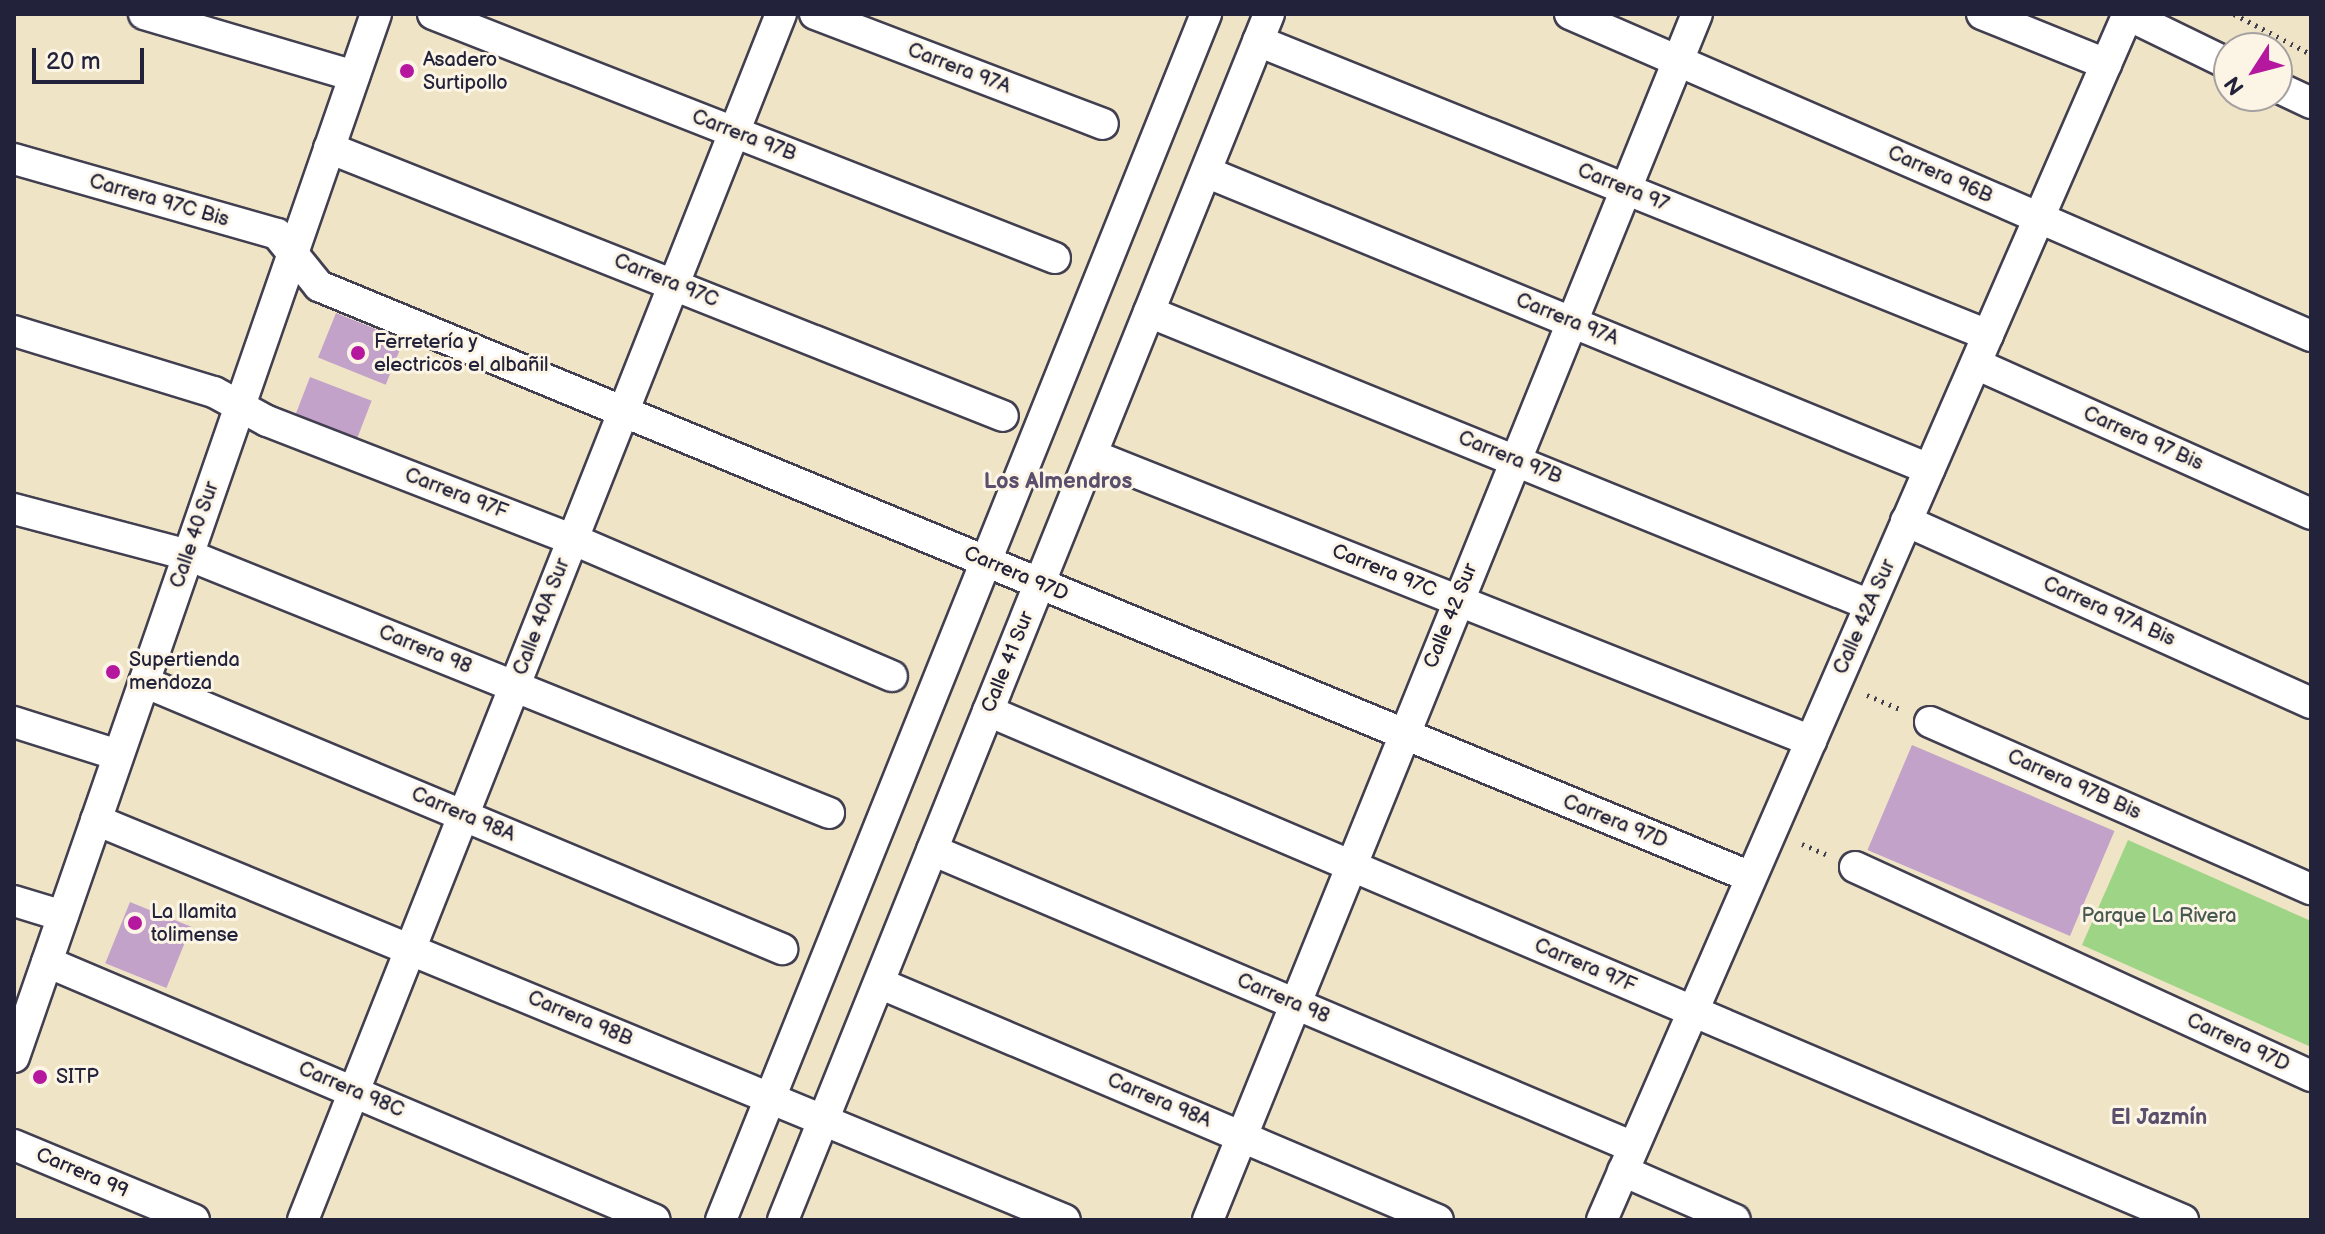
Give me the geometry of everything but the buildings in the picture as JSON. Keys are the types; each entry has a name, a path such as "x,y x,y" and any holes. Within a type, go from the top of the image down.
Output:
{"street":[{"path":"144,14 354,76"},
{"name":"Calle 40 Sur","path":"14,1057 376,14"},
{"name":"Carrera 97B","path":"433,14 1055,258"},
{"name":"Calle 40A Sur","path":"303,1220 466,817 731,131 781,14"},
{"name":"Carrera 97A","path":"815,14 1103,124"},
{"path":"721,1220 1206,14"},
{"name":"Carrera 96B","path":"1570,14 2311,336"},
{"name":"Calle 42 Sur","path":"1208,1220 1697,14"},
{"path":"1982,14 2106,64"},
{"path":"2128,14 2213,56"},
{"name":"Calle 42A Sur","path":"1602,1220 2128,14"},
{"name":"Calle 41 Sur","path":"783,1220 1264,28"},
{"name":"Carrera 97","path":"1264,28 1625,189 1988,335"},
{"name":"Carrera 97C","path":"329,148 1003,416"},
{"name":"Carrera 97C Bis","path":"14,159 277,234 291,257"},
{"name":"Carrera 97A","path":"1206,172 1929,469"},
{"name":"Carrera 97D","path":"291,257 319,286 1751,877"},
{"name":"Carrera 97B","path":"1149,312 1870,605"},
{"name":"Carrera 97F","path":"14,331 214,392 239,406 572,539 892,676"},
{"name":"Carrera 97 Bis","path":"1976,364 2311,514"},
{"name":"Carrera 97C","path":"1092,455 1811,741"},
{"name":"Carrera 98","path":"14,509 188,555 829,813"},
{"name":"Carrera 97A Bis","path":"1906,521 2311,703"},
{"name":"Carrera 98A","path":"144,682 782,949"},
{"name":"Carrera 97F","path":"988,711 2183,1220"},
{"path":"14,722 118,755"},
{"name":"Carrera 97B Bis","path":"1930,722 2311,889"},
{"name":"Carrera 98B","path":"96,820 1065,1220"},
{"name":"Carrera 98","path":"932,850 1296,1005 1628,1159 1735,1220"},
{"name":"Carrera 97D","path":"1855,867 2311,1076"},
{"path":"14,901 63,916"},
{"name":"Carrera 98C","path":"47,962 655,1220"},
{"name":"Carrera 98A","path":"879,983 1438,1220"},
{"name":"Carrera 99","path":"14,1145 194,1220"}],"path":[{"path":"2234,14 2311,54"},
{"path":"1836,682 1930,722"},
{"path":"1772,831 1855,867"}],"green space":[{"name":"Parque La Rivera","path":"2128,840 2311,921 2311,1047 2082,945"}],"place":[{"name":"Asadero Surtipollo","path":"407,71"},
{"name":"Ferretería y electricos el albañil","path":"358,353"},
{"name":"Supertienda mendoza","path":"113,672"},
{"name":"La llamita tolimense","path":"135,923"},
{"name":"SITP","path":"40,1077"}],"district":[{"name":"Los Almendros","path":"1058,482"},
{"name":"El Jazmín","path":"2159,1118"}]}
